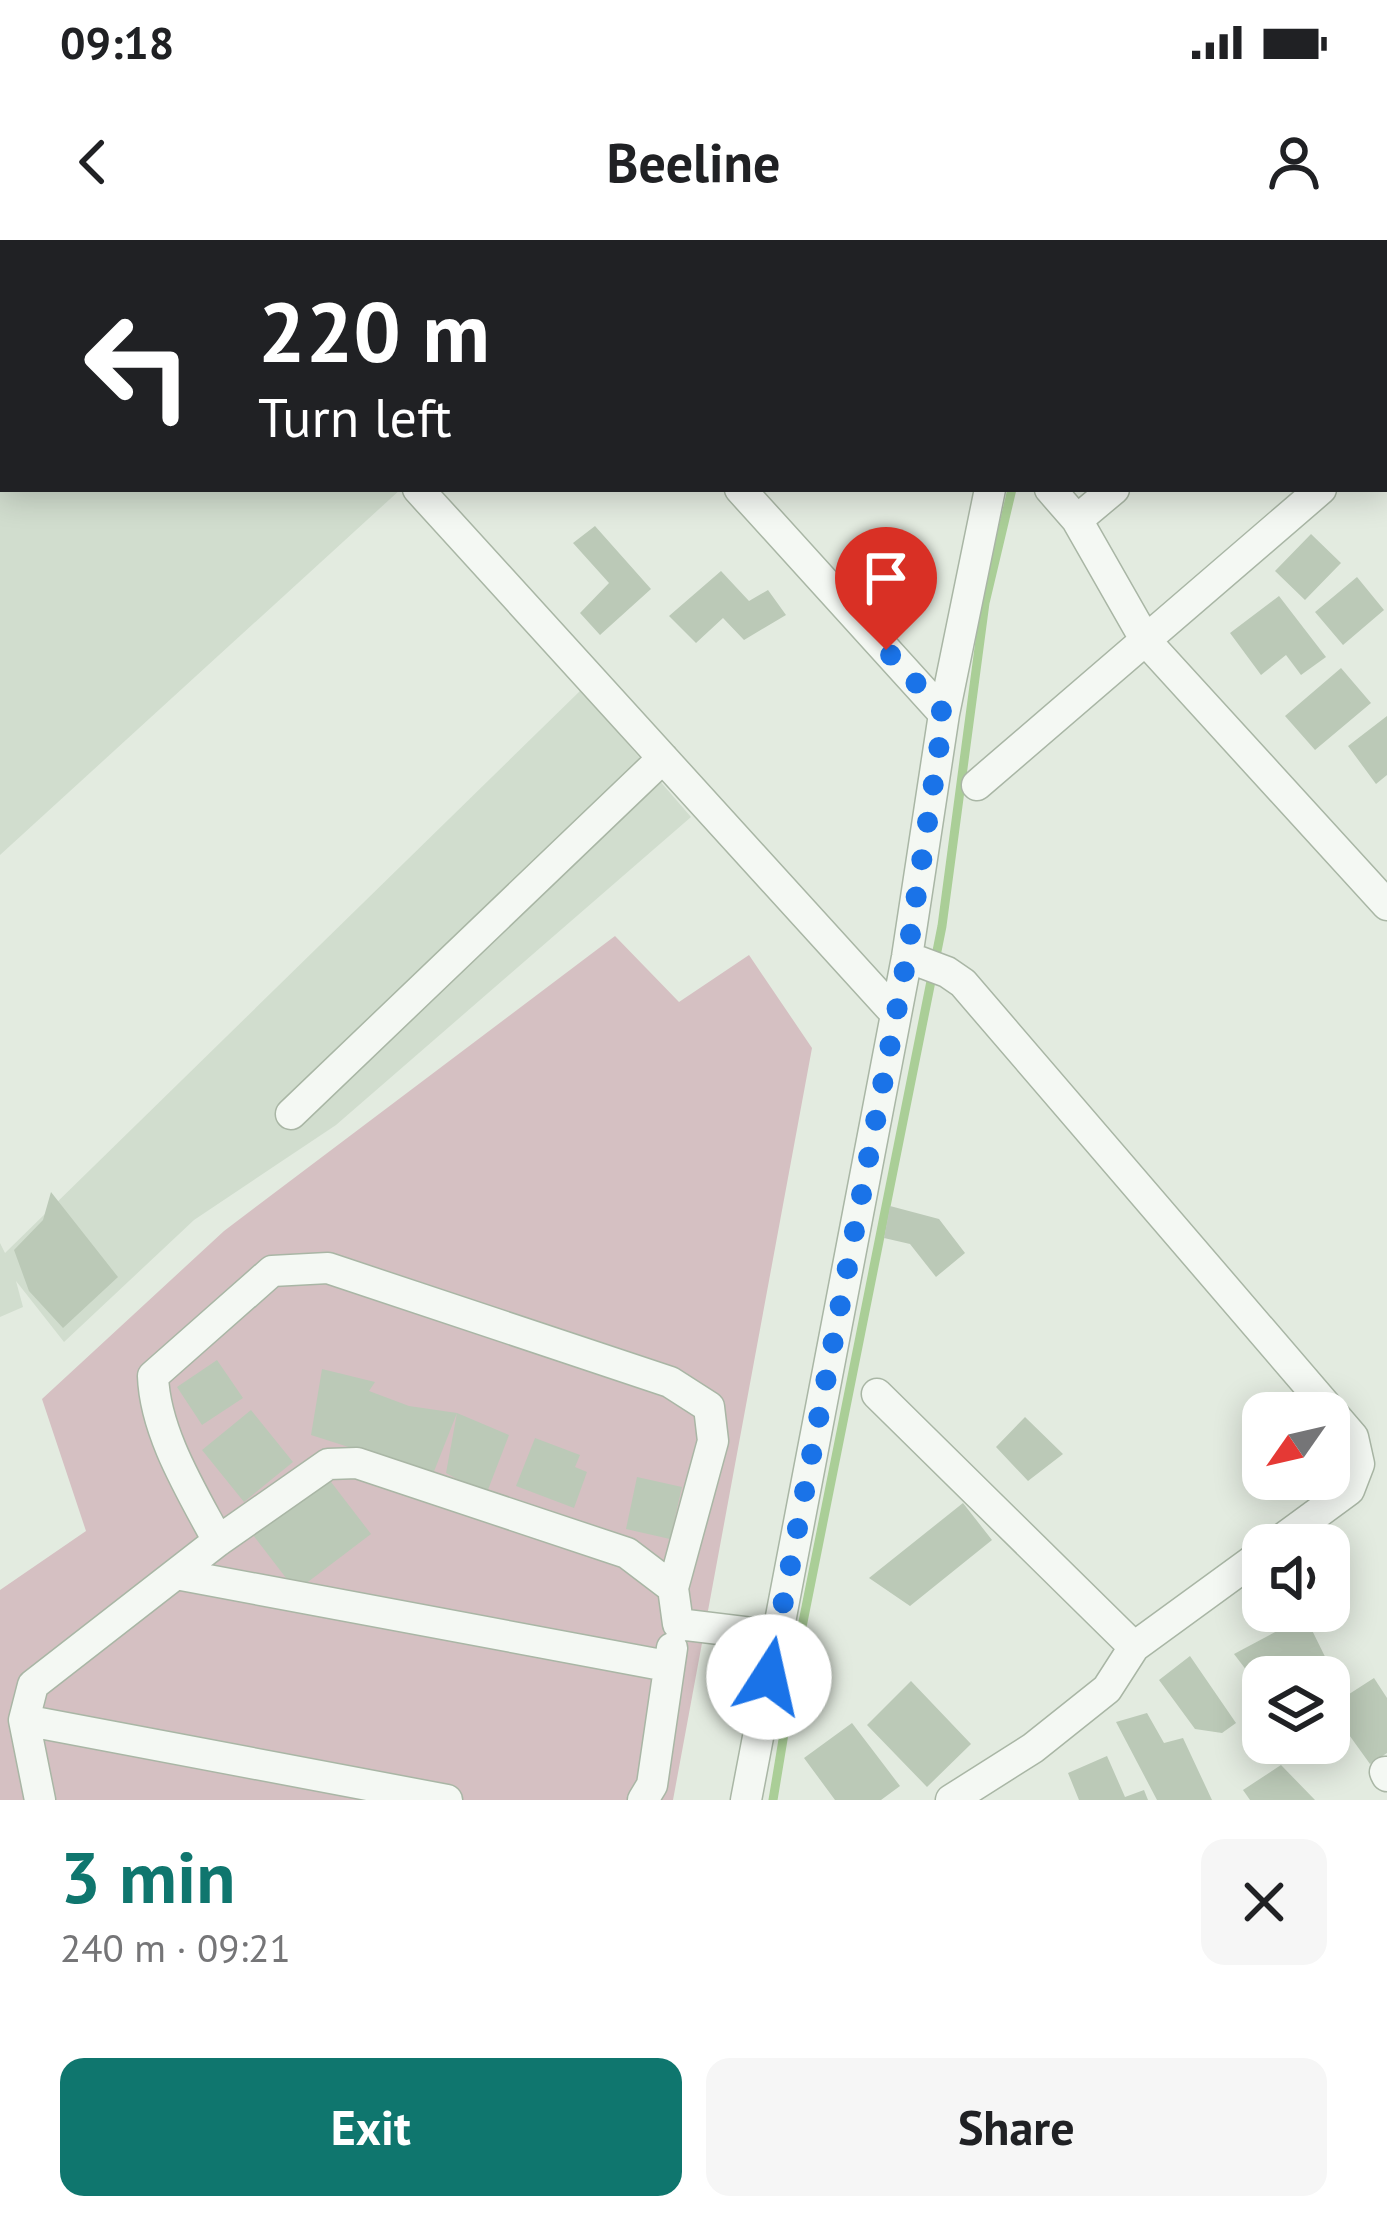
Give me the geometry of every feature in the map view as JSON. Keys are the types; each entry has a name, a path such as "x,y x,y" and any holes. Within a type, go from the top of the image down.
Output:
{"street":[{"path":"421,492 894,1012"},
{"path":"743,492 944,714"},
{"path":"746,1800 894,1012 926,964 944,714 989,492"},
{"path":"1054,492 1077,520 1145,641 1387,904"},
{"path":"1077,520 1110,492"},
{"path":"977,785 1319,492"},
{"path":"291,1114 663,758"},
{"path":"926,964 964,983 1353,1437 1359,1464 1349,1490 1303,1524"},
{"path":"218,1541 184,1478 154,1397 153,1376 272,1271 328,1268 670,1382 710,1407 713,1441 673,1588 678,1624 667,1666 652,1785 643,1800"},
{"path":"877,1394 1134,1647"},
{"path":"40,1800 24,1720 33,1684 218,1541 328,1464 357,1463 627,1552 673,1588"},
{"path":"951,1800 1033,1748 1106,1689 1134,1647 1242,1568"},
{"path":"176,1574 667,1666"},
{"path":"678,1624 777,1636"},
{"path":"24,1720 447,1800"}],"shaded area":[{"path":"0,492 398,492 0,855"},
{"path":"581,690 691,817 336,1125 194,1220 64,1342 16,1281 23,1307 0,1317 0,1243 5,1253"},
{"path":"615,936 679,1002 749,955 812,1048 673,1800 0,1800 0,1590 86,1531 42,1399 224,1231"}],"building":[{"path":"595,526 651,589 600,635 580,613 609,583 573,543"},
{"path":"1311,534 1341,563 1305,600 1275,571"},
{"path":"721,571 749,601 768,590 786,615 744,640 723,618 696,643 669,616"},
{"path":"1357,577 1384,610 1343,645 1315,612"},
{"path":"1279,596 1326,657 1301,675 1286,655 1261,675 1230,633"},
{"path":"1341,668 1371,703 1315,750 1285,716"},
{"path":"1387,716 1387,775 1376,784 1348,746"},
{"path":"51,1192 118,1277 63,1328 29,1291 14,1250 43,1220"},
{"path":"890,1206 939,1219 965,1253 936,1277 910,1244 884,1238"},
{"path":"217,1360 243,1398 202,1425 177,1387"},
{"path":"322,1369 375,1382 369,1391 409,1406 457,1413 433,1474 311,1435"},
{"path":"251,1410 293,1462 244,1502 202,1450"},
{"path":"457,1413 509,1435 486,1495 446,1473"},
{"path":"1025,1417 1063,1454 1028,1481 996,1447"},
{"path":"535,1438 580,1455 575,1467 587,1472 574,1508 516,1486"},
{"path":"637,1477 682,1487 670,1539 626,1529"},
{"path":"328,1478 371,1534 296,1591 253,1535"},
{"path":"963,1503 992,1540 910,1606 869,1578"},
{"path":"1275,1632 1313,1632 1325,1656 1242,1656 1242,1664 1234,1654"},
{"path":"1190,1656 1236,1723 1222,1733 1195,1729 1159,1680"},
{"path":"1374,1678 1387,1698 1387,1753 1370,1764 1350,1736 1350,1693"},
{"path":"911,1681 971,1744 927,1787 867,1725"},
{"path":"1147,1713 1164,1743 1183,1738 1212,1800 1157,1800 1116,1722"},
{"path":"852,1723 900,1786 881,1800 835,1800 804,1758"},
{"path":"1107,1756 1125,1797 1144,1790 1148,1800 1079,1800 1068,1773"},
{"path":"1281,1765 1315,1800 1250,1800 1243,1790"}],"waterway":[{"path":"773,1800 800,1637 942,926 985,603 1011,492"}],"route":[{"path":"769,1677 907,957 944,714 886,650"}]}
